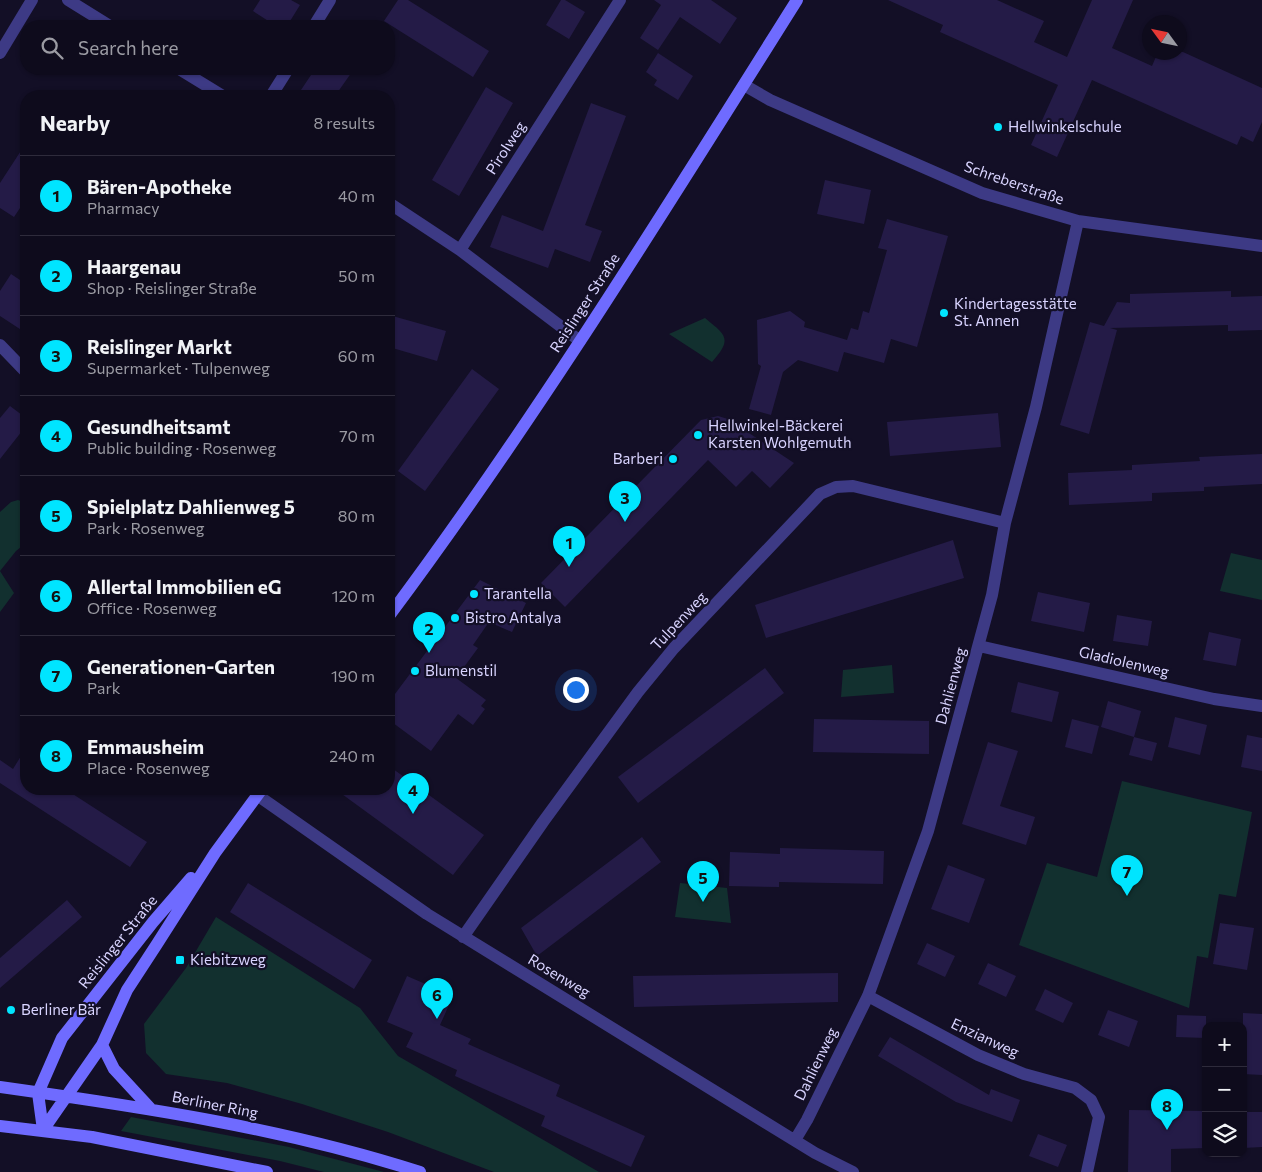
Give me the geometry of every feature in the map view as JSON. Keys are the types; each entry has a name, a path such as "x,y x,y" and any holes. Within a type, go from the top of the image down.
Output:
{"street":[{"path":"0,53 32,0"},
{"path":"68,0 100,20"},
{"path":"318,20 330,0"},
{"name":"Pirolweg","path":"460,250 620,0"},
{"name":"Reislinger Straße","path":"395,608 469,507 580,341 797,0"},
{"path":"189,75 213,90"},
{"path":"275,90 284,75"},
{"name":"Schreberstraße","path":"744,84 770,100 982,192 1078,221 1262,246"},
{"path":"395,207 460,250 580,341"},
{"name":"Dahlienweg","path":"795,1140 807,1120 868,996 928,831 992,595 1005,524 1036,407 1078,221"},
{"path":"0,345 20,366"},
{"name":"Tulpenweg","path":"463,937 543,822 638,692 674,648 820,494 836,487 854,486 1005,524"},
{"name":"Gladiolenweg","path":"979,646 1214,699 1262,706"},
{"name":"Reislinger Straße","path":"43,1130 102,1045 127,990 215,853 257,795"},
{"name":"Rosenweg","path":"263,795 427,914 814,1153 853,1172"},
{"name":"Reislinger Straße","path":"38,1093 62,1038 153,922 215,853"},
{"name":"Enzianweg","path":"868,996 978,1055 1024,1074 1075,1088 1091,1100 1099,1116 1087,1172"},
{"path":"102,1045 114,1069 150,1108"},
{"name":"Berliner Ring","path":"0,1087 150,1108 292,1136 366,1155 420,1172"},
{"path":"38,1093 43,1130"},
{"path":"0,1126 92,1137 267,1172"}],"green space":[{"path":"705,318 718,329 724,338 722,348 712,362 669,334"},
{"path":"18,500 20,501 20,548 0,571 0,512 11,502"},
{"path":"1231,553 1262,560 1262,600 1220,591"},
{"path":"0,571 14,593 0,612"},
{"path":"892,665 894,693 841,697 843,670"},
{"path":"1122,781 1252,812 1236,897 1219,894 1208,958 1197,956 1189,1008 1019,945 1047,863 1097,877"},
{"path":"680,883 727,888 731,923 675,917"},
{"path":"216,917 360,1008 398,1056 599,1172 494,1172 388,1132 302,1104 227,1083 166,1074 146,1053 144,1024 186,968"},
{"path":"131,1117 289,1147 384,1172 324,1172 280,1161 121,1131"}],"building":[{"path":"260,0 291,0 300,5 291,20 267,20 253,11"},
{"path":"398,0 408,0 489,51 473,77 395,28 395,20 385,20"},
{"path":"561,0 565,0 585,12 569,39 546,25"},
{"path":"654,0 711,0 737,18 720,44 680,17 658,50 640,38 661,5"},
{"path":"888,0 997,0 1044,21 1034,42 1067,57 1092,0 1133,0 1112,48 1152,66 1155,60 1187,60 1187,54 1262,88 1262,122 1253,142 1241,136 1237,145 1092,80 1057,157 1031,145 1058,85 940,32 943,25"},
{"path":"658,53 693,76 678,100 654,85 657,80 646,72"},
{"path":"311,75 350,75 339,90 301,90"},
{"path":"486,87 513,103 459,196 432,180"},
{"path":"591,103 626,116 585,225 602,231 590,262 555,249 548,268 490,247 502,215 543,231"},
{"path":"20,152 20,208 14,217 0,208 0,183"},
{"path":"825,180 871,190 864,224 817,214"},
{"path":"887,219 948,236 917,347 891,339 884,363 844,352 838,372 798,360 783,372 771,415 749,409 761,366 758,364 757,320 790,311 805,322 804,327 847,340 851,328 858,330 863,311 869,313 887,250 878,248"},
{"path":"11,274 20,280 20,329 0,316 0,291"},
{"path":"1231,291 1231,297 1262,296 1262,330 1228,331 1228,325 1110,328 1117,330 1089,434 1060,425 1090,322 1104,326 1117,302 1130,303 1130,294"},
{"path":"395,317 446,331 437,361 395,349"},
{"path":"472,369 499,389 425,491 398,471"},
{"path":"10,406 20,414 20,434 0,459 0,418"},
{"path":"998,413 1001,447 890,456 887,422"},
{"path":"718,416 728,419 794,463 770,488 752,471 736,487 708,460 565,607 541,583 701,420"},
{"path":"1262,454 1262,484 1204,487 1204,491 1152,493 1152,501 1069,505 1068,473 1132,470 1132,465 1200,461 1199,457"},
{"path":"953,540 964,578 766,638 755,605"},
{"path":"480,580 526,603 512,632 489,622 473,645 478,648 456,678 486,700 481,706 485,709 473,725 458,714 431,751 395,724 395,694"},
{"path":"1038,592 1090,603 1084,632 1031,621"},
{"path":"1117,615 1152,621 1148,646 1113,641"},
{"path":"1209,632 1241,639 1236,666 1203,660"},
{"path":"765,668 784,693 638,803 618,777"},
{"path":"1018,682 1059,692 1052,722 1011,712"},
{"path":"1108,701 1141,711 1134,737 1101,727"},
{"path":"1175,717 1207,725 1200,755 1168,747"},
{"path":"814,719 929,721 929,754 813,752"},
{"path":"1072,719 1099,726 1092,754 1065,747"},
{"path":"1247,735 1262,738 1262,771 1241,767"},
{"path":"1134,737 1157,743 1152,761 1129,755"},
{"path":"988,742 1018,751 1000,806 1035,817 1026,845 962,824"},
{"path":"20,758 20,795 74,795 147,842 130,867 0,783 0,760 13,769"},
{"path":"395,770 484,835 453,875 343,795 395,795"},
{"path":"642,837 661,862 537,956 521,928"},
{"path":"780,848 884,851 883,884 779,882 779,887 729,886 730,852 780,854"},
{"path":"948,865 985,879 969,923 931,909"},
{"path":"248,883 372,960 354,989 230,912"},
{"path":"67,900 82,917 0,988 0,958"},
{"path":"1220,923 1254,928 1247,970 1213,964"},
{"path":"927,943 955,956 945,977 917,964"},
{"path":"988,963 1016,976 1006,997 978,984"},
{"path":"838,973 838,1002 634,1007 633,976"},
{"path":"407,976 453,996 440,1025 471,1039 468,1044 560,1085 556,1096 645,1136 631,1167 541,1126 545,1116 455,1076 457,1070 406,1047 413,1033 387,1022"},
{"path":"1045,989 1073,1003 1063,1023 1035,1010"},
{"path":"1108,1010 1138,1021 1129,1047 1098,1035"},
{"path":"1243,1013 1262,1014 1262,1075 1247,1074 1247,1022 1243,1022"},
{"path":"1177,1015 1206,1016 1206,1022 1202,1022 1202,1038 1176,1037"},
{"path":"890,1037 989,1095 991,1089 1020,1100 1012,1122 956,1102 878,1056"},
{"path":"1129,1110 1202,1111 1202,1148 1171,1149 1171,1172 1128,1172"},
{"path":"1247,1112 1262,1112 1262,1147 1247,1148"},
{"path":"1038,1134 1067,1145 1058,1167 1029,1156"}],"place":[{"name":"Hellwinkelschule","path":"998,127"},
{"name":"Kindertagesstätte St. Annen","path":"944,313"},
{"name":"Hellwinkel-Bäckerei Karsten Wohlgemuth","path":"698,435"},
{"name":"Barberi","path":"673,459"},
{"name":"Reislinger Markt","path":"625,522"},
{"name":"Bären-Apotheke","path":"569,567"},
{"name":"Tarantella","path":"474,594"},
{"name":"Bistro Antalya","path":"455,618"},
{"name":"Haargenau","path":"429,653"},
{"name":"Blumenstil","path":"415,671"},
{"name":"Gesundheitsamt","path":"413,814"},
{"name":"Generationen-Garten","path":"1127,896"},
{"name":"Spielplatz Dahlienweg 5","path":"703,902"},
{"name":"Kiebitzweg","path":"180,960"},
{"name":"Berliner Bär","path":"11,1010"},
{"name":"Allertal Immobilien eG","path":"437,1019"},
{"name":"Emmausheim","path":"1167,1130"}]}
